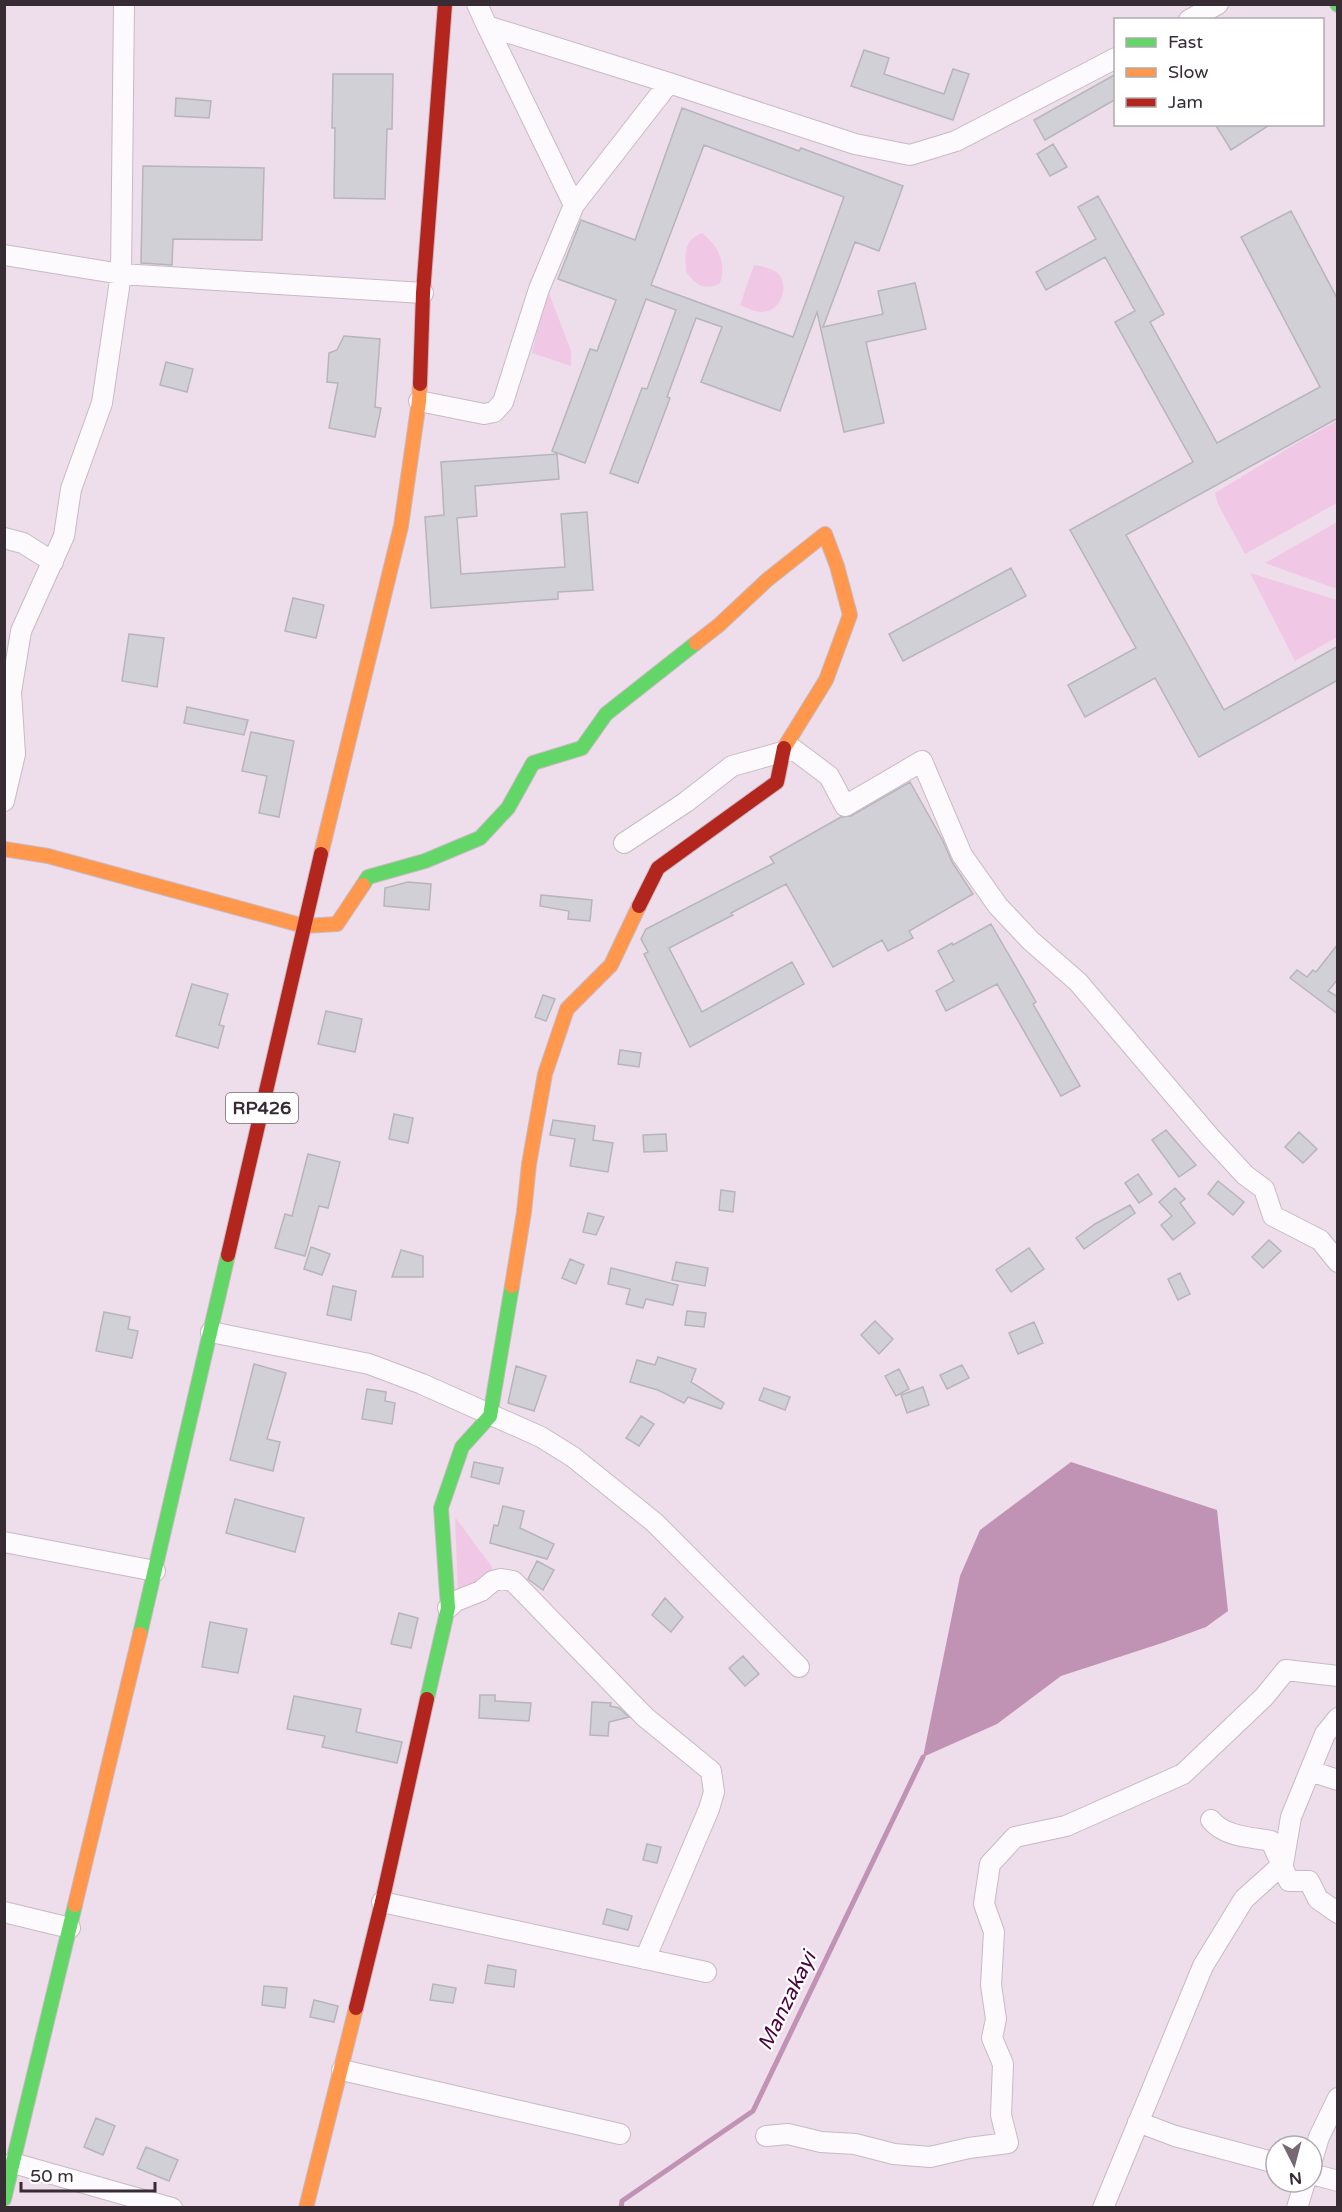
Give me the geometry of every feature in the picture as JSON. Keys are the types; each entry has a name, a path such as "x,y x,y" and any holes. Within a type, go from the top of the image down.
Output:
{"street":[{"path":"4,801 15,754 11,692 21,631 64,536 71,489 102,403 121,274 124,4"},
{"name":"RP426","path":"4,2199 155,1571 304,926 401,526 420,401 423,293 445,4"},
{"path":"477,4 574,205"},
{"path":"1193,18 1218,4"},
{"path":"487,26 855,144 910,155 956,141 1114,59"},
{"path":"420,401 484,414 494,412 503,402 539,289 574,205 669,83"},
{"path":"4,255 121,274 423,293"},
{"path":"4,849 48,856 304,926 337,924 368,877 425,861 480,838 508,808 533,763 582,748 606,714 719,625 767,580 825,534 837,566 850,615 826,680 782,752 777,782 658,868 611,964 567,1009 545,1074 490,1416 462,1447 441,1508 448,1608 382,1902 306,2208"},
{"path":"4,538 23,543 52,562"},
{"path":"624,843 732,766 782,752 793,749 829,776 845,806 921,761 962,855 998,906 1031,940 1078,982 1216,1144 1245,1175 1264,1189 1273,1216 1320,1240 1338,1262"},
{"path":"211,1332 369,1364 422,1384 541,1437 573,1457 654,1522 799,1667"},
{"path":"4,1542 155,1571"},
{"path":"448,1608 456,1601 481,1591 493,1581 501,1579 513,1581 645,1717 711,1771 714,1792 709,1809 645,1959"},
{"path":"766,2136 788,2134 821,2142 855,2144 894,2154 930,2157 969,2148 1008,2143 1001,2115 1003,2064 992,2038 996,2019 991,1985 994,1932 984,1904 990,1864 1015,1837 1066,1826 1183,1774 1264,1698 1286,1670 1338,1676"},
{"path":"1102,2208 1203,1966 1244,1899 1283,1864 1291,1817 1325,1734 1338,1718"},
{"path":"1310,1771 1338,1780"},
{"path":"1211,1820 1227,1832 1270,1841 1283,1864 1289,1881 1309,1881 1318,1899 1338,1913"},
{"path":"382,1902 706,1972"},
{"path":"4,1912 70,1928"},
{"path":"342,2070 620,2134"},
{"path":"1320,2134 1338,2098"},
{"path":"1138,2122 1175,2136 1264,2160"},
{"path":"13,2163 172,2208"}],"shaded area":[{"path":"702,233 713,243 722,262 720,283 710,287 697,283 686,272 688,244"},
{"path":"754,265 773,270 782,280 783,294 780,301 769,311 756,311 740,305"},
{"path":"547,288 571,351 571,366 532,353"},
{"path":"1337,421 1337,503 1245,554 1218,504 1215,493"},
{"path":"1337,522 1337,589 1265,563"},
{"path":"1250,573 1337,600 1337,637 1295,661"},
{"path":"1071,1462 1217,1510 1228,1611 1206,1627 1061,1676 997,1724 923,1757 960,1576 980,1530"},
{"path":"455,1517 492,1567 492,1577 458,1592"}],"building":[{"path":"864,50 889,58 884,74 944,94 953,69 969,74 953,120 851,86"},
{"path":"333,74 393,74 392,129 387,129 385,199 334,198"},
{"path":"1114,75 1114,100 1045,140 1034,120"},
{"path":"176,98 211,101 209,118 175,116"},
{"path":"682,108 799,151 801,148 903,186 879,251 855,242 823,327 883,314 878,291 915,283 926,329 866,342 884,423 844,432 817,312 780,411 701,382 722,327 696,318 667,397 670,398 638,483 610,473 642,388 647,389 676,310 646,299 585,463 552,451 590,349 597,351 616,300 558,279 581,220 635,240","holes":["704,145 844,197 793,337 651,285"]},
{"path":"1216,126 1268,126 1231,150"},
{"path":"1053,144 1067,167 1050,176 1037,154"},
{"path":"143,166 264,168 262,240 173,239 172,265 141,263"},
{"path":"1098,196 1164,314 1150,322 1217,443 1320,387 1241,237 1291,211 1338,300 1338,418 1126,535 1224,710 1338,646 1338,680 1199,757 1155,678 1085,717 1068,685 1136,648 1070,530 1193,462 1115,322 1135,311 1105,257 1046,290 1036,272 1096,239 1078,207"},
{"path":"344,336 380,339 375,407 381,408 375,437 329,428 338,383 327,382 329,353 337,350"},
{"path":"166,362 193,369 187,392 160,385"},
{"path":"557,454 559,479 475,486 477,516 457,518 461,574 565,567 561,514 587,512 593,590 558,592 558,599 431,608 425,517 444,515 441,462"},
{"path":"1011,568 1026,596 903,661 889,634"},
{"path":"293,598 324,605 316,638 285,631"},
{"path":"129,634 164,638 157,687 122,681"},
{"path":"187,707 248,720 244,735 184,723"},
{"path":"251,732 294,741 279,817 259,813 267,776 242,771"},
{"path":"910,782 952,862 973,894 909,931 913,938 888,951 882,940 833,967 786,884 731,913 733,915 669,948 702,1012 792,962 804,984 690,1047 644,954 648,952 641,939 646,929 774,863 770,857 841,817 851,816"},
{"path":"408,882 431,884 429,910 384,906 385,888"},
{"path":"541,895 592,900 590,921 568,919 569,911 540,906"},
{"path":"991,924 1036,1002 1033,1004 1080,1086 1061,1096 997,984 946,1011 936,991 954,981 938,951"},
{"path":"1338,944 1338,979 1328,991 1338,997 1338,1014 1290,978 1297,970 1307,977 1313,970 1316,972"},
{"path":"192,984 228,994 219,1025 224,1026 218,1048 176,1036"},
{"path":"543,995 555,999 546,1021 535,1017"},
{"path":"326,1011 362,1019 355,1052 318,1044"},
{"path":"620,1050 641,1053 639,1067 618,1064"},
{"path":"394,1114 413,1118 408,1143 389,1139"},
{"path":"553,1120 595,1126 593,1140 613,1143 608,1172 570,1166 575,1139 550,1135"},
{"path":"1166,1130 1196,1165 1179,1177 1152,1140"},
{"path":"1299,1132 1317,1149 1303,1163 1285,1147"},
{"path":"666,1134 667,1151 644,1152 643,1135"},
{"path":"308,1154 340,1162 328,1208 319,1206 305,1256 275,1248 285,1214 292,1216"},
{"path":"1138,1174 1152,1194 1139,1203 1125,1183"},
{"path":"1218,1181 1244,1202 1233,1215 1208,1194"},
{"path":"1175,1188 1185,1199 1180,1203 1195,1223 1173,1240 1161,1225 1172,1216 1159,1202"},
{"path":"721,1190 735,1192 733,1212 719,1210"},
{"path":"1130,1205 1135,1213 1084,1249 1076,1238 1095,1224"},
{"path":"588,1213 604,1217 596,1235 583,1232"},
{"path":"1269,1240 1281,1251 1263,1268 1252,1257"},
{"path":"311,1247 330,1254 322,1275 304,1269"},
{"path":"1029,1248 1044,1269 1011,1292 996,1270"},
{"path":"401,1250 423,1256 423,1277 392,1277"},
{"path":"570,1259 584,1265 576,1284 562,1278"},
{"path":"676,1262 708,1268 705,1286 672,1280"},
{"path":"611,1268 678,1285 673,1305 646,1299 643,1308 626,1304 630,1289 608,1284"},
{"path":"1180,1273 1190,1294 1178,1300 1168,1279"},
{"path":"333,1286 356,1291 351,1320 327,1315"},
{"path":"687,1311 706,1313 704,1327 685,1325"},
{"path":"104,1312 130,1317 128,1329 138,1331 132,1358 96,1351"},
{"path":"875,1321 893,1339 879,1354 861,1335"},
{"path":"1034,1322 1043,1343 1018,1354 1009,1333"},
{"path":"658,1357 696,1369 691,1382 724,1403 721,1409 688,1397 684,1403 658,1390 630,1382 637,1360 655,1365"},
{"path":"254,1364 286,1373 267,1439 280,1442 273,1471 230,1460"},
{"path":"962,1365 969,1378 947,1389 940,1375"},
{"path":"516,1366 546,1376 534,1411 508,1403"},
{"path":"899,1369 909,1389 896,1396 885,1376"},
{"path":"923,1387 929,1405 907,1413 901,1395"},
{"path":"764,1388 790,1397 785,1410 759,1400"},
{"path":"367,1389 386,1392 385,1401 395,1403 392,1424 362,1419"},
{"path":"641,1416 654,1424 639,1446 626,1438"},
{"path":"474,1462 503,1468 499,1484 471,1477"},
{"path":"235,1499 304,1518 295,1552 226,1533"},
{"path":"503,1506 524,1511 520,1528 554,1544 547,1559 490,1543 494,1525 498,1526"},
{"path":"537,1561 554,1570 543,1590 528,1579"},
{"path":"665,1598 683,1617 671,1632 652,1615"},
{"path":"399,1613 418,1618 411,1648 391,1644"},
{"path":"210,1622 247,1629 238,1673 202,1667"},
{"path":"743,1656 759,1674 745,1686 729,1668"},
{"path":"480,1695 495,1695 495,1701 531,1703 529,1721 479,1718"},
{"path":"294,1696 361,1709 356,1732 402,1742 397,1763 322,1747 325,1736 287,1729"},
{"path":"592,1702 611,1703 610,1706 619,1708 629,1717 609,1722 608,1736 590,1735"},
{"path":"647,1844 661,1847 657,1863 643,1860"},
{"path":"607,1909 632,1916 628,1930 603,1924"},
{"path":"488,1965 516,1970 514,1987 485,1983"},
{"path":"433,1984 456,1988 453,2003 430,2000"},
{"path":"264,1986 287,1988 285,2008 262,2005"},
{"path":"314,2000 338,2006 334,2022 310,2017"},
{"path":"96,2118 115,2126 103,2155 84,2147"},
{"path":"146,2147 178,2160 169,2181 137,2168"}],"waterway":[{"name":"Manzakayi","path":"621,2208 622,2201 753,2111 923,1757"}],"traffic: fast":[{"path":"363,885 368,877 425,861 480,838 508,808 533,763 582,748 606,714 696,643"},
{"path":"140,1634 228,1255"},
{"path":"427,1699 448,1608 441,1508 462,1447 490,1416 512,1286"},
{"path":"4,2199 75,1905"}],"traffic: slow":[{"path":"321,854 401,526 420,384"},
{"path":"696,643 719,625 767,580 825,534 837,566 850,615 826,680 784,748"},
{"path":"4,849 48,856 304,926 337,924 363,885"},
{"path":"512,1286 529,1164 545,1074 567,1009 611,965 639,906"},
{"path":"75,1905 140,1634"},
{"path":"306,2208 356,2008"}],"traffic: jam":[{"path":"420,384 423,293 445,4"},
{"path":"639,906 658,868 777,782 784,748"},
{"path":"228,1255 321,854"},
{"path":"356,2008 427,1699"}]}
